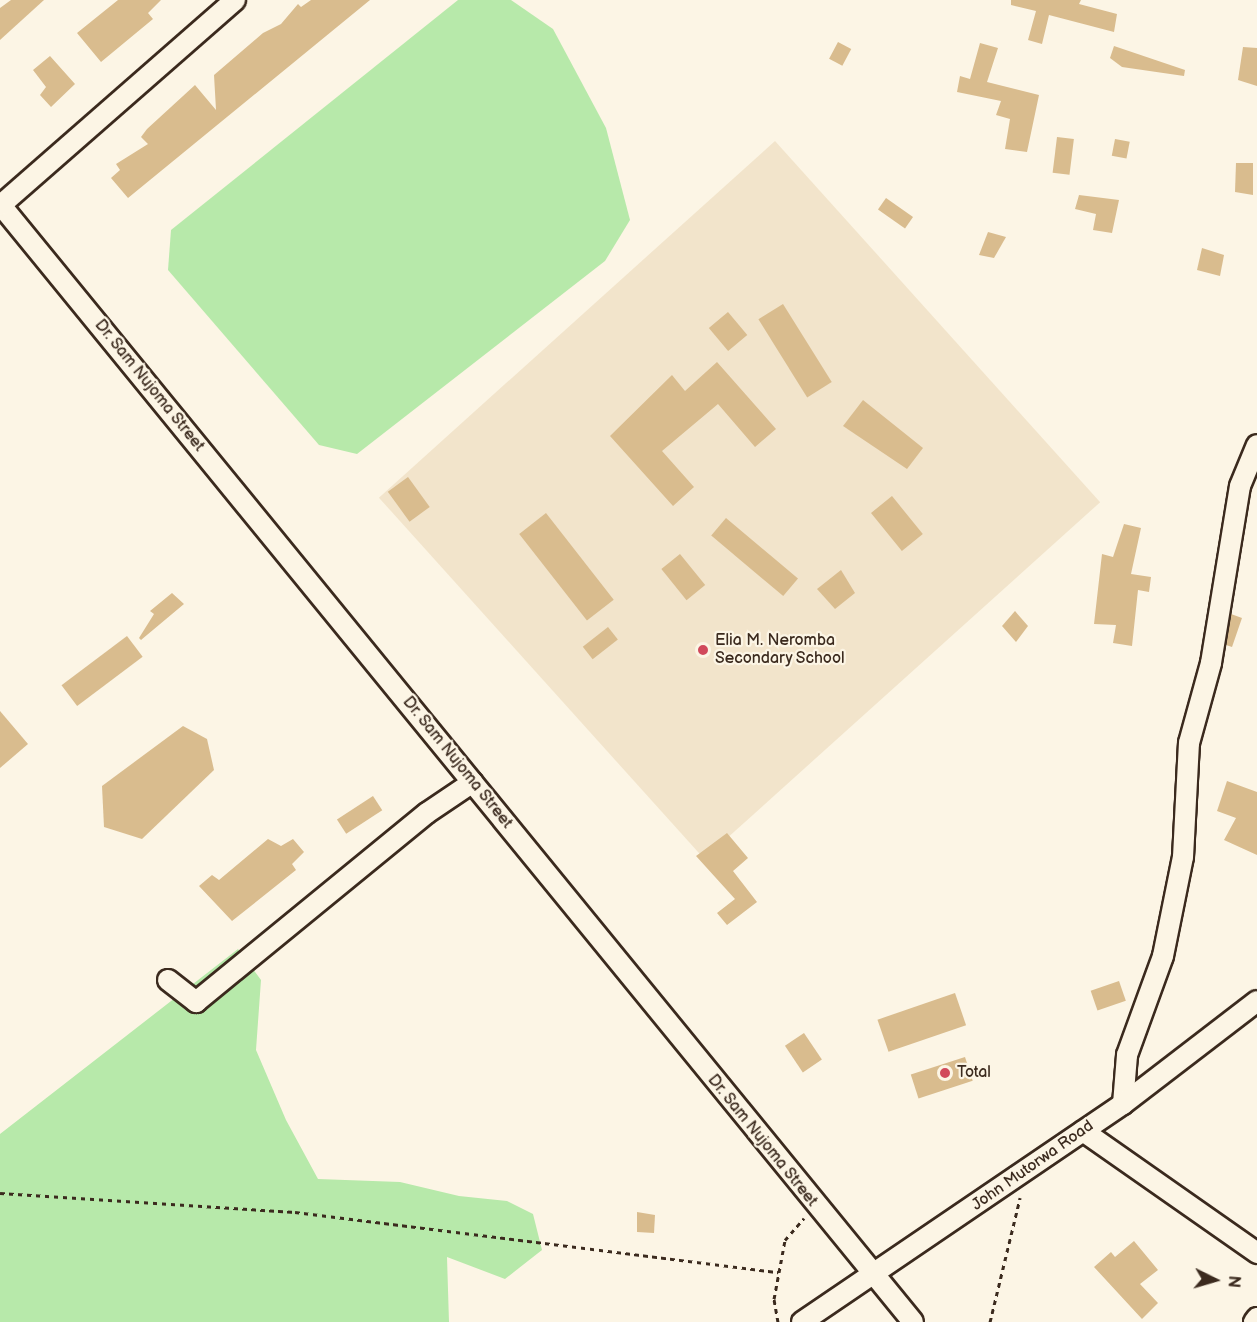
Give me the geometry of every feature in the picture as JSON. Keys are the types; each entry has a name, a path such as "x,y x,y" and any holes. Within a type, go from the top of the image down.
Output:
{"street":[{"path":"1,204 236,0"},
{"name":"Dr. Sam Nujoma Street","path":"1,204 818,1209 913,1322"},
{"path":"1123,1104 1126,1055 1165,945 1183,857 1189,743 1211,663 1240,486 1257,445"},
{"path":"168,980 196,1002 427,813 473,782"},
{"name":"John Mutorwa Road","path":"802,1322 1123,1104 1257,1001"},
{"path":"1083,1131 1257,1253"},
{"path":"1254,1322 1257,1318"}],"path":[{"path":"0,1193 295,1212 778,1272"},
{"path":"990,1322 1010,1229 1022,1193"},
{"path":"778,1322 774,1299 785,1240 796,1223 818,1209"}],"shaded area":[{"name":"Elia M. Neromba Secondary School","path":"775,141 1100,502 704,859 379,498"}],"green space":[{"path":"458,0 511,0 553,29 606,128 630,220 605,261 357,454 319,445 168,270 171,230"},
{"path":"238,949 261,980 256,1050 286,1120 318,1179 400,1182 459,1196 507,1201 533,1214 542,1250 505,1279 447,1257 449,1322 0,1322 0,1134"}],"building":[{"path":"11,0 44,0 0,40 0,8"},
{"path":"118,0 161,0 148,13 153,19 101,62 77,33"},
{"path":"311,0 370,0 128,198 111,178 120,170 116,164 148,144 141,137 147,129 195,85 216,110 214,75 263,33 281,24 298,4 301,7"},
{"path":"1011,0 1081,0 1079,4 1117,14 1114,32 1049,15 1042,44 1028,40 1036,11 1011,5"},
{"path":"838,42 851,49 842,66 829,59"},
{"path":"980,43 998,48 987,82 1039,95 1027,152 1005,149 1010,119 996,115 1001,101 957,92 960,76 970,79"},
{"path":"1114,46 1185,70 1184,76 1122,67 1110,58"},
{"path":"1243,47 1257,48 1257,86 1238,80"},
{"path":"50,56 75,84 51,107 40,95 46,87 33,70"},
{"path":"1057,137 1074,139 1069,175 1053,173"},
{"path":"1115,139 1130,142 1126,159 1112,156"},
{"path":"1236,163 1253,163 1253,195 1235,192"},
{"path":"1079,195 1119,200 1112,233 1093,230 1096,214 1075,209"},
{"path":"886,198 913,217 905,228 878,209"},
{"path":"988,232 1006,237 994,258 979,255"},
{"path":"1202,248 1224,255 1220,276 1197,270"},
{"path":"783,304 832,382 807,397 758,319"},
{"path":"728,312 747,335 728,351 709,328"},
{"path":"717,362 776,429 755,447 718,404 662,451 694,487 673,506 610,436 672,375 685,391"},
{"path":"863,400 923,448 907,469 843,426"},
{"path":"408,477 430,507 410,522 388,492"},
{"path":"892,496 923,534 902,551 871,513"},
{"path":"546,513 614,600 587,621 519,534"},
{"path":"726,518 798,578 783,596 711,536"},
{"path":"1124,524 1141,528 1131,574 1151,577 1149,592 1138,590 1132,646 1113,643 1116,625 1094,624 1102,554 1113,557"},
{"path":"680,554 705,585 687,600 661,569"},
{"path":"841,570 855,593 835,609 817,589"},
{"path":"172,593 184,604 141,640 139,638 154,614 150,611"},
{"path":"1015,611 1028,626 1016,642 1002,626"},
{"path":"1231,614 1242,618 1232,647 1226,645"},
{"path":"608,627 618,640 593,659 583,647"},
{"path":"127,636 143,657 77,706 62,685"},
{"path":"0,711 28,744 0,768"},
{"path":"183,726 207,739 214,770 142,839 104,827 102,786"},
{"path":"1227,781 1257,792 1257,855 1224,840 1236,818 1217,811"},
{"path":"373,796 382,810 346,834 337,819"},
{"path":"727,833 748,858 733,871 757,902 727,925 717,913 735,899 696,856"},
{"path":"268,839 281,846 293,839 304,852 292,864 296,870 232,921 199,886 212,875 219,880"},
{"path":"1119,981 1126,1001 1097,1011 1091,991"},
{"path":"955,993 966,1025 889,1052 877,1020"},
{"path":"804,1033 822,1060 803,1072 785,1046"},
{"path":"965,1057 973,1081 919,1098 911,1075"},
{"path":"637,1212 655,1215 654,1233 637,1232"},
{"path":"1134,1241 1158,1270 1140,1284 1158,1303 1142,1319 1094,1267 1111,1252 1115,1257"}],"place":[{"name":"Elia M. Neromba Secondary School","path":"703,650"},
{"name":"Total","path":"945,1073"}]}
